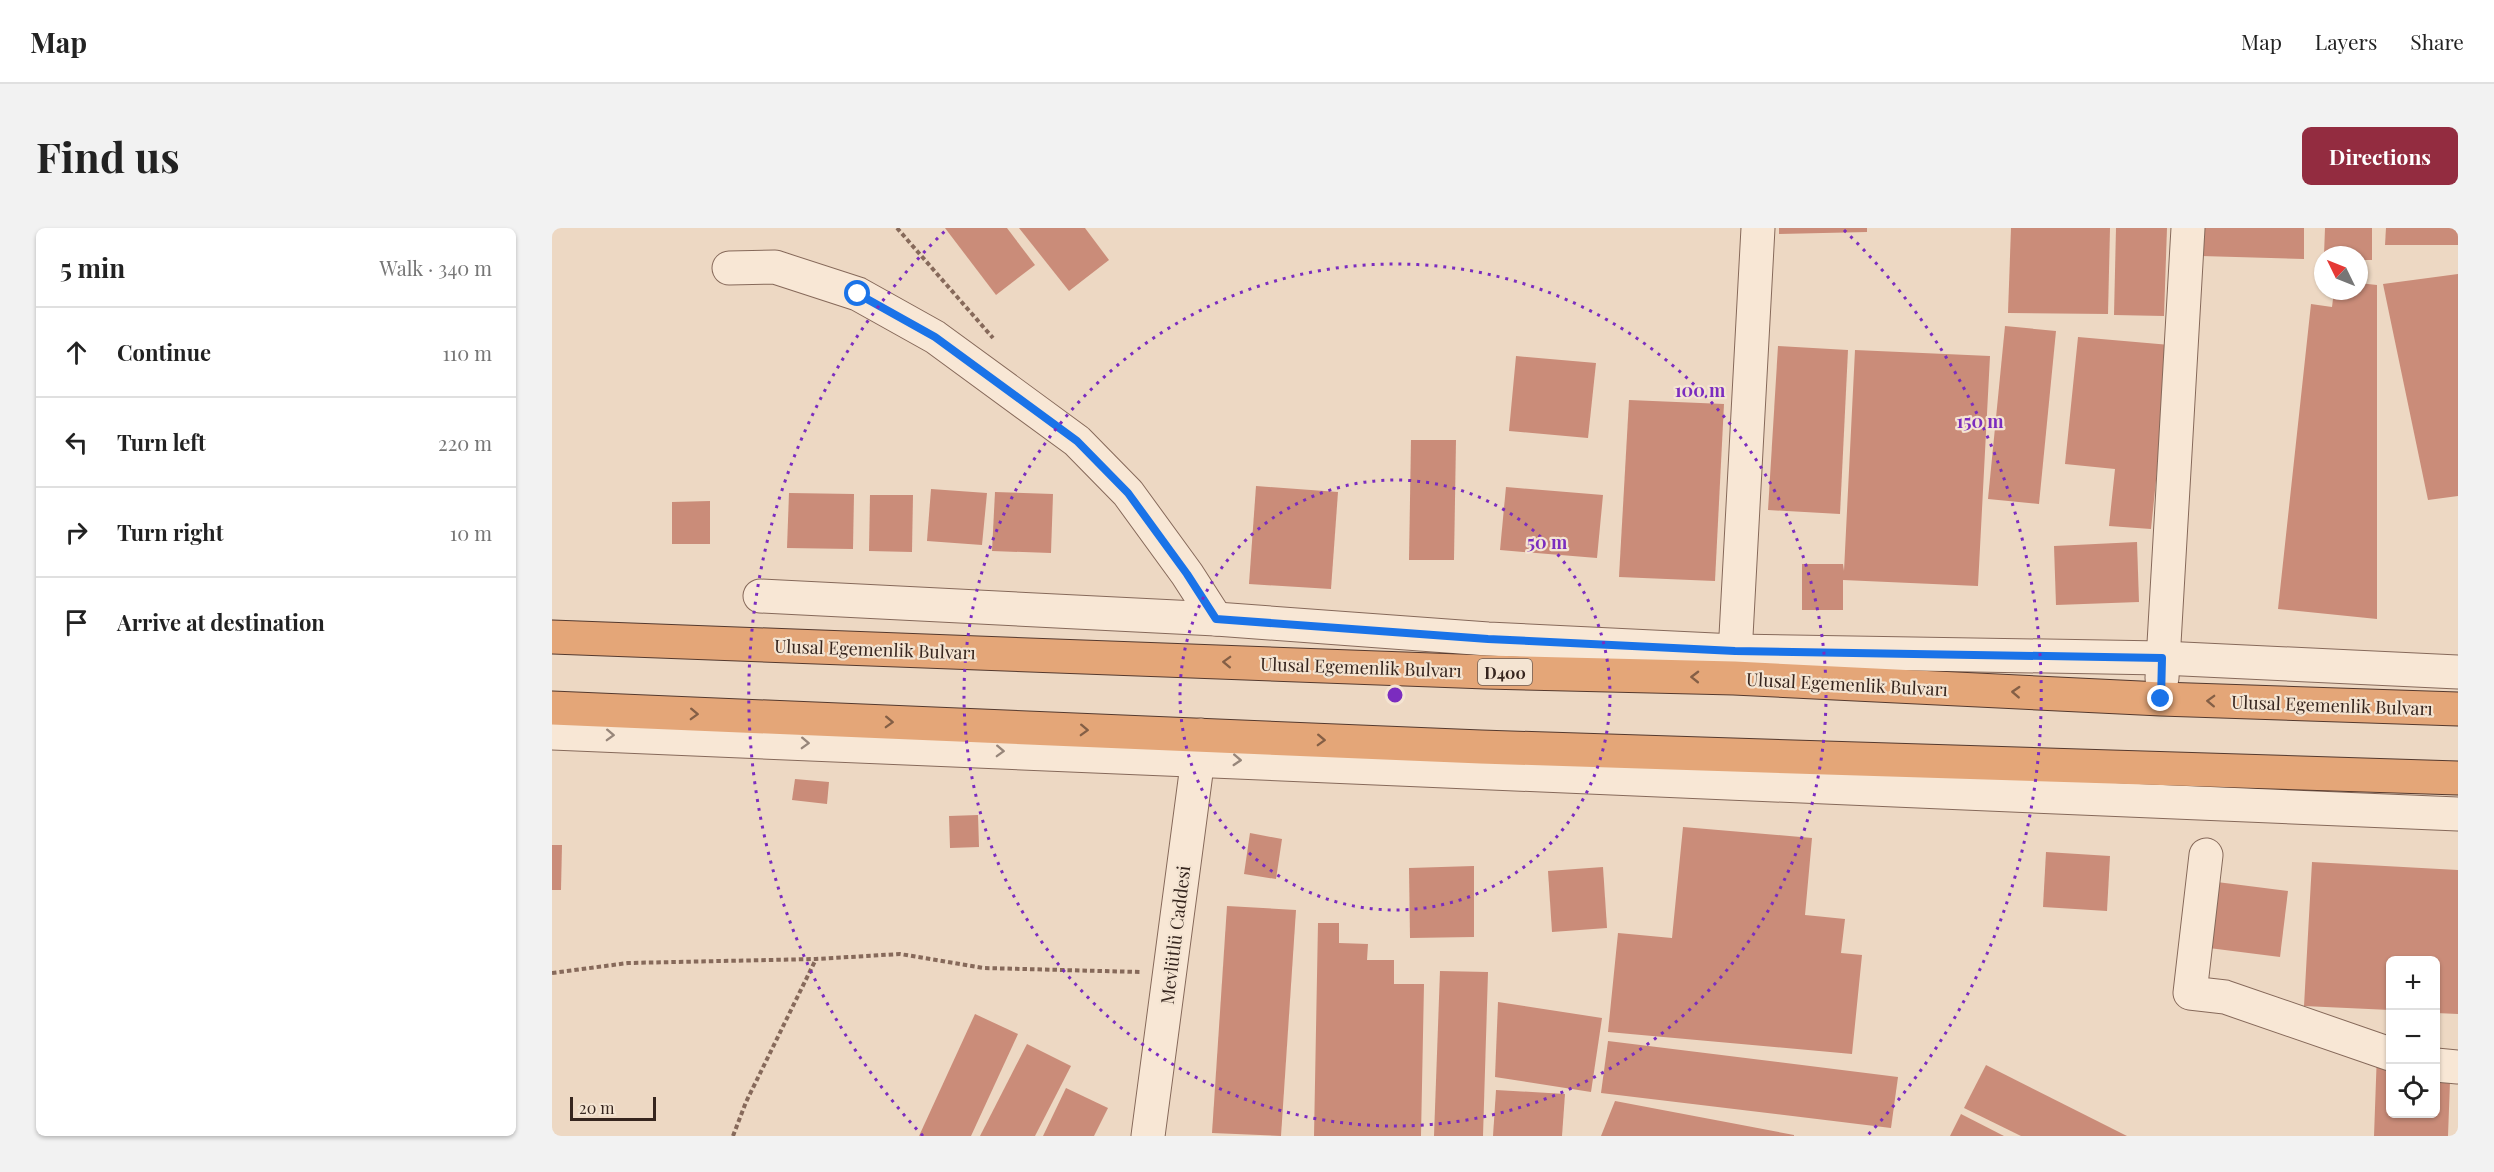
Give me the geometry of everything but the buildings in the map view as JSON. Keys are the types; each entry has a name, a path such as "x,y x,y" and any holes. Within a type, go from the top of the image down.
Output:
{"highway":[{"name":"Ulusal Egemenlik Bulvarı","path":"552,637 1486,672 1734,665 2161,699 2458,710"},
{"path":"552,708 1199,747 1481,747 2458,778"}],"street":[{"path":"1734,665 1758,228"},
{"path":"2161,699 2188,228"},
{"path":"729,268 775,267 858,294 935,337 1077,441 1128,493 1187,574 1216,619"},
{"path":"760,596 1216,619 1488,639 1734,665 2162,658 2458,672"},
{"path":"552,733 1199,747 2458,814"},
{"name":"Mevlütlü Caddesi","path":"1148,1136 1199,747"},
{"path":"2206,855 2190,993 2225,998 2386,1052"},
{"path":"2440,1065 2458,1067"}],"path":[{"path":"897,228 998,344"},
{"path":"552,973 628,963 816,959 900,954 984,968 1170,972"},
{"path":"733,1136 746,1102 816,959"}],"route":[{"path":"858,294 935,337 1077,441 1128,493 1187,574 1216,619 1488,639 1735,651 2162,658 2161,699"}]}
